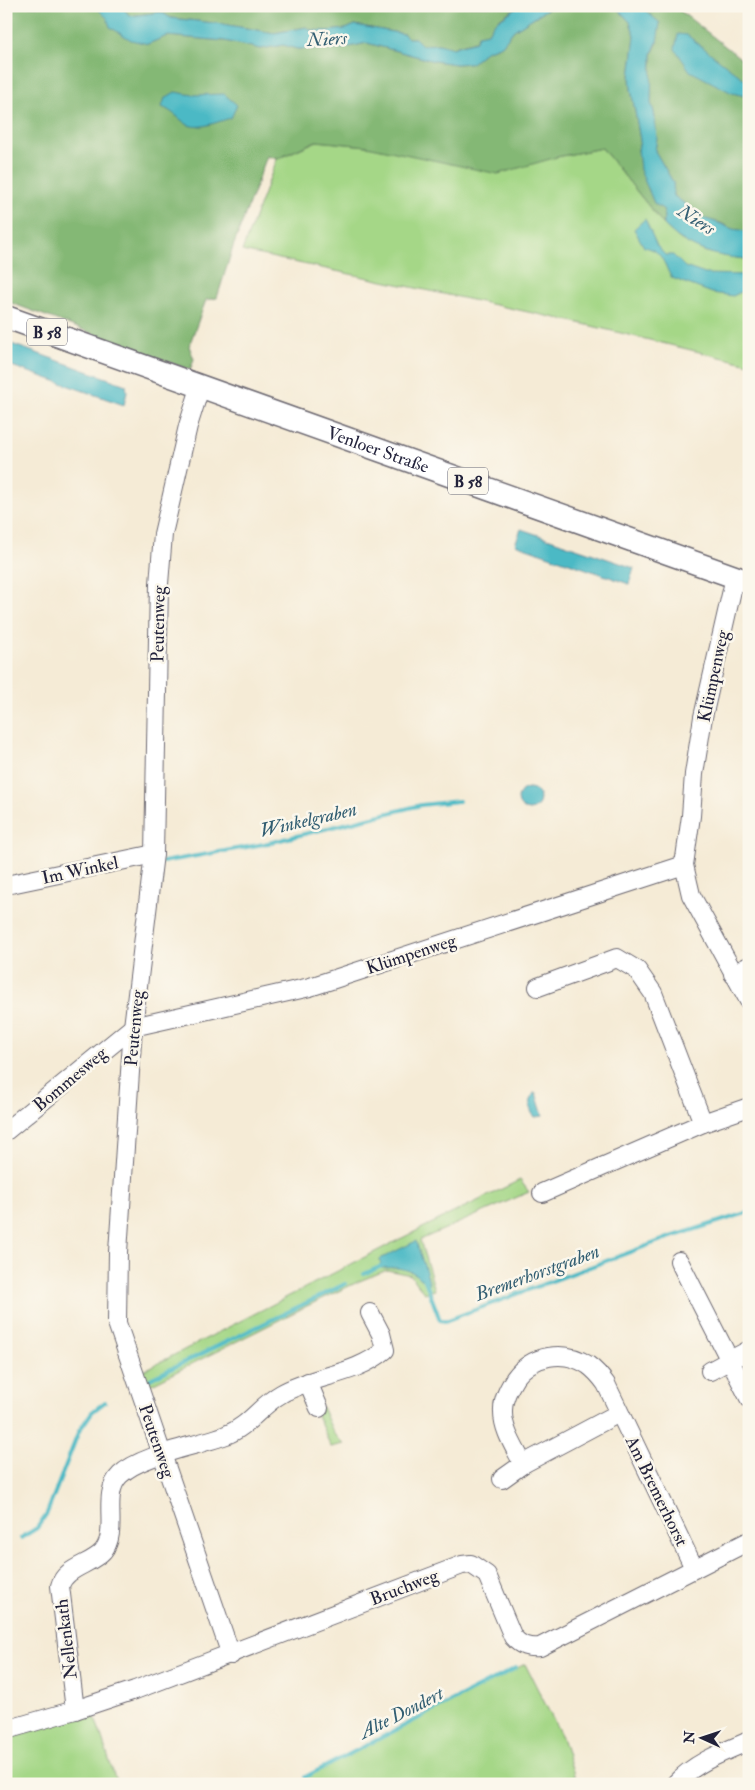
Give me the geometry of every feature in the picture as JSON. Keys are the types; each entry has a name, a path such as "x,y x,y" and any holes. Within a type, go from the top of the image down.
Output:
{"main road":[{"name":"Venloer Straße","path":"6,317 200,388 286,416 742,579"}],"street":[{"name":"Peutenweg","path":"200,388 188,426 163,534 159,584 154,854 133,1027 118,1252 117,1323 231,1655"},
{"name":"Klümpenweg","path":"742,579 703,716 694,774 691,816 684,865 691,895 741,970 749,1001"},
{"name":"Im Winkel","path":"6,885 154,854"},
{"name":"Klümpenweg","path":"133,1027 310,987 684,865"},
{"path":"538,987 618,958 637,970 653,993 703,1123"},
{"name":"Bommesweg","path":"6,1131 133,1027"},
{"path":"542,1193 703,1123 749,1107"},
{"path":"679,1261 749,1398"},
{"name":"Nellenkath","path":"75,1710 60,1592 62,1580 67,1574 95,1558 103,1550 110,1534 111,1497 115,1482 120,1475 131,1467 162,1454 234,1432 280,1395 308,1382 344,1373 378,1356 385,1350 381,1334 370,1313"},
{"path":"710,1371 749,1350"},
{"name":"Am Bremerhorst","path":"523,1464 509,1437 503,1411 504,1398 509,1387 520,1372 534,1361 549,1356 576,1358 588,1365 606,1384 694,1568"},
{"path":"308,1382 319,1408"},
{"path":"502,1478 523,1464 619,1413"},
{"name":"Bruchweg","path":"6,1730 75,1710 231,1655 454,1567 471,1564 487,1575 513,1637 519,1644 526,1647 540,1647 749,1541"},
{"path":"675,1784 710,1758 749,1741"}],"green space":[{"path":"6,6 95,6 107,18 148,44 167,36 225,41 261,49 283,45 297,49 340,49 367,43 434,61 456,64 472,63 486,51 502,45 514,30 552,6 612,6 617,8 630,22 635,36 630,77 640,140 638,150 642,171 654,203 664,210 664,225 602,148 557,157 498,174 367,146 316,141 277,159 267,156 233,247 217,298 206,300 189,346 194,359 190,370 6,301"},
{"path":"121,6 519,6 498,20 482,38 453,48 438,44 422,45 415,38 408,38 404,34 355,25 346,29 326,31 310,30 307,27 274,33 223,24 171,18 161,12 130,16"},
{"path":"640,6 674,6 749,65 749,234 746,231 732,229 721,223 693,216 696,213 692,208 686,207 685,204 674,196 673,182 655,151 657,138 651,103 652,54 658,42"},
{"path":"317,141 367,146 557,157 602,148 664,225 681,240 706,252 749,260 749,364 575,322 242,251 277,159"},
{"path":"520,1180 529,1192 420,1240 435,1290 424,1293 411,1275 387,1270 307,1306 142,1389 137,1374 402,1238"},
{"path":"322,1407 334,1434 344,1444 331,1447 315,1411"},
{"path":"525,1664 562,1737 577,1784 307,1784 305,1777"},
{"path":"6,1678 11,1728 93,1711 117,1784 6,1784"}],"water":[{"name":"Niers","path":"95,6 121,6 130,16 161,12 171,18 223,24 274,33 307,27 310,30 327,31 346,29 355,25 404,34 408,38 415,38 422,45 439,44 453,48 476,41 478,35 488,33 494,23 519,6 552,6 514,30 502,45 486,51 472,63 456,64 434,61 367,43 340,49 297,49 283,45 261,49 225,41 167,36 148,44 131,40 110,27 107,18"},
{"name":"Niers","path":"612,6 640,6 660,23 657,42 652,54 651,103 657,138 655,151 673,182 674,196 685,204 686,207 692,208 696,213 694,216 749,234 749,259 723,256 689,245 664,225 664,210 654,203 640,170 638,150 640,140 630,77 635,36 630,22 617,8"},
{"path":"678,34 687,35 749,83 749,97 732,93 690,71 675,49"},
{"path":"175,92 193,95 224,94 237,105 231,118 201,126 190,125 162,107 165,98"},
{"path":"645,219 657,246 665,255 673,255 685,267 705,274 749,275 749,288 733,296 712,293 672,278 659,254 644,247 634,229"},
{"path":"6,342 126,385 127,392 124,405 6,364"},
{"path":"521,529 634,568 629,584 515,544"},
{"path":"529,788 537,791 540,799 537,807 529,810 521,807 518,799 521,791"},
{"path":"534,1093 536,1093 543,1116 535,1117 531,1111 530,1102"},
{"path":"416,1241 430,1284 405,1269 381,1268 380,1259"}],"waterway":[{"name":"Winkelgraben","path":"163,862 264,844 421,805 459,801"},
{"name":"Bremerhorstgraben","path":"425,1280 440,1320 445,1321 665,1239 749,1212"},
{"name":"Bremerhorstgraben","path":"364,1274 384,1265"},
{"name":"Bremerhorstgraben","path":"150,1379 345,1284"},
{"name":"Bremerhorstgraben","path":"21,1538 37,1528 47,1513 79,1431 92,1412 105,1402"},
{"name":"Alte Dondert","path":"307,1784 305,1777 516,1668"}]}
